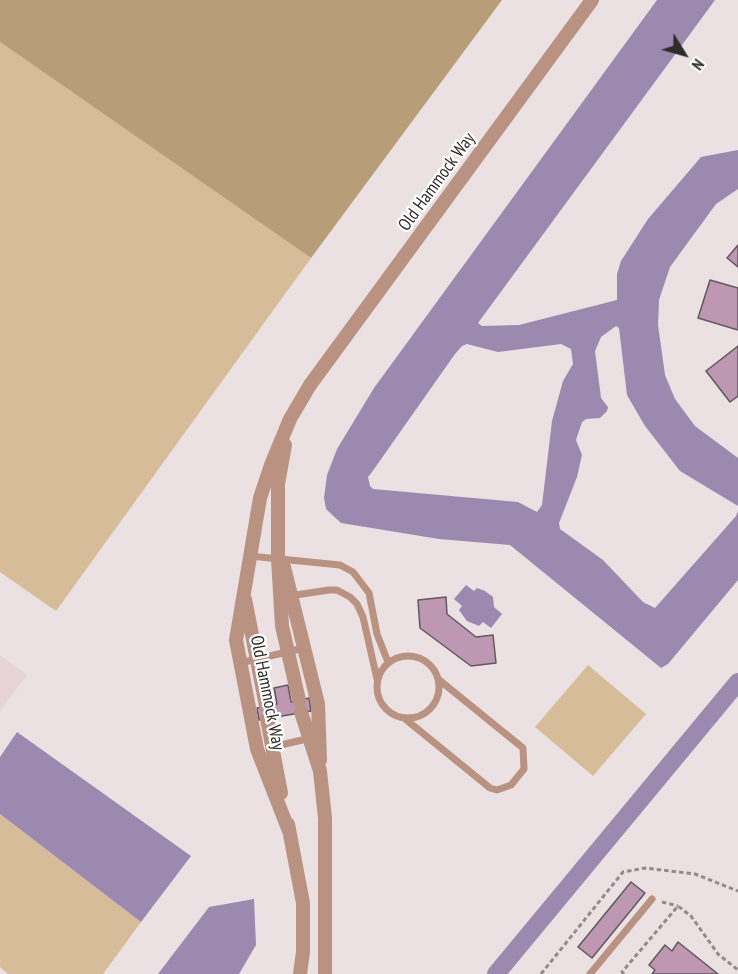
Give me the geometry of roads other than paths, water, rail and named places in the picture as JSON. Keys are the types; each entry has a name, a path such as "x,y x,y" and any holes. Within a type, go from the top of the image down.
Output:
{"street":[{"name":"Old Hammock Way","path":"289,831 257,749 236,640 248,556 260,498 271,465 290,419 310,386 592,0"},
{"name":"Old Hammock Way","path":"310,386 286,443 278,484 279,556 287,596 304,648 318,704 314,738"},
{"name":"Old Hammock Way","path":"244,592 303,903 303,952 300,974"},
{"name":"Old Hammock Way","path":"287,596 282,626 300,706 314,738 326,818 326,974"}],"lane":[{"path":"248,556 279,556 340,565 360,578 369,593 377,634 388,662"},
{"path":"287,596 338,590 357,604 363,617 380,701 389,712 404,718 490,788 497,790 511,785 524,769 523,748 438,679"},
{"path":"240,663 304,648"},
{"path":"377,683 379,674 388,662 400,656 415,656 427,661 437,672 437,700 429,711 416,717 404,718"},
{"path":"257,749 314,738"},
{"path":"590,974 652,899"}],"waterway":[{"path":"496,974 738,682"}]}
